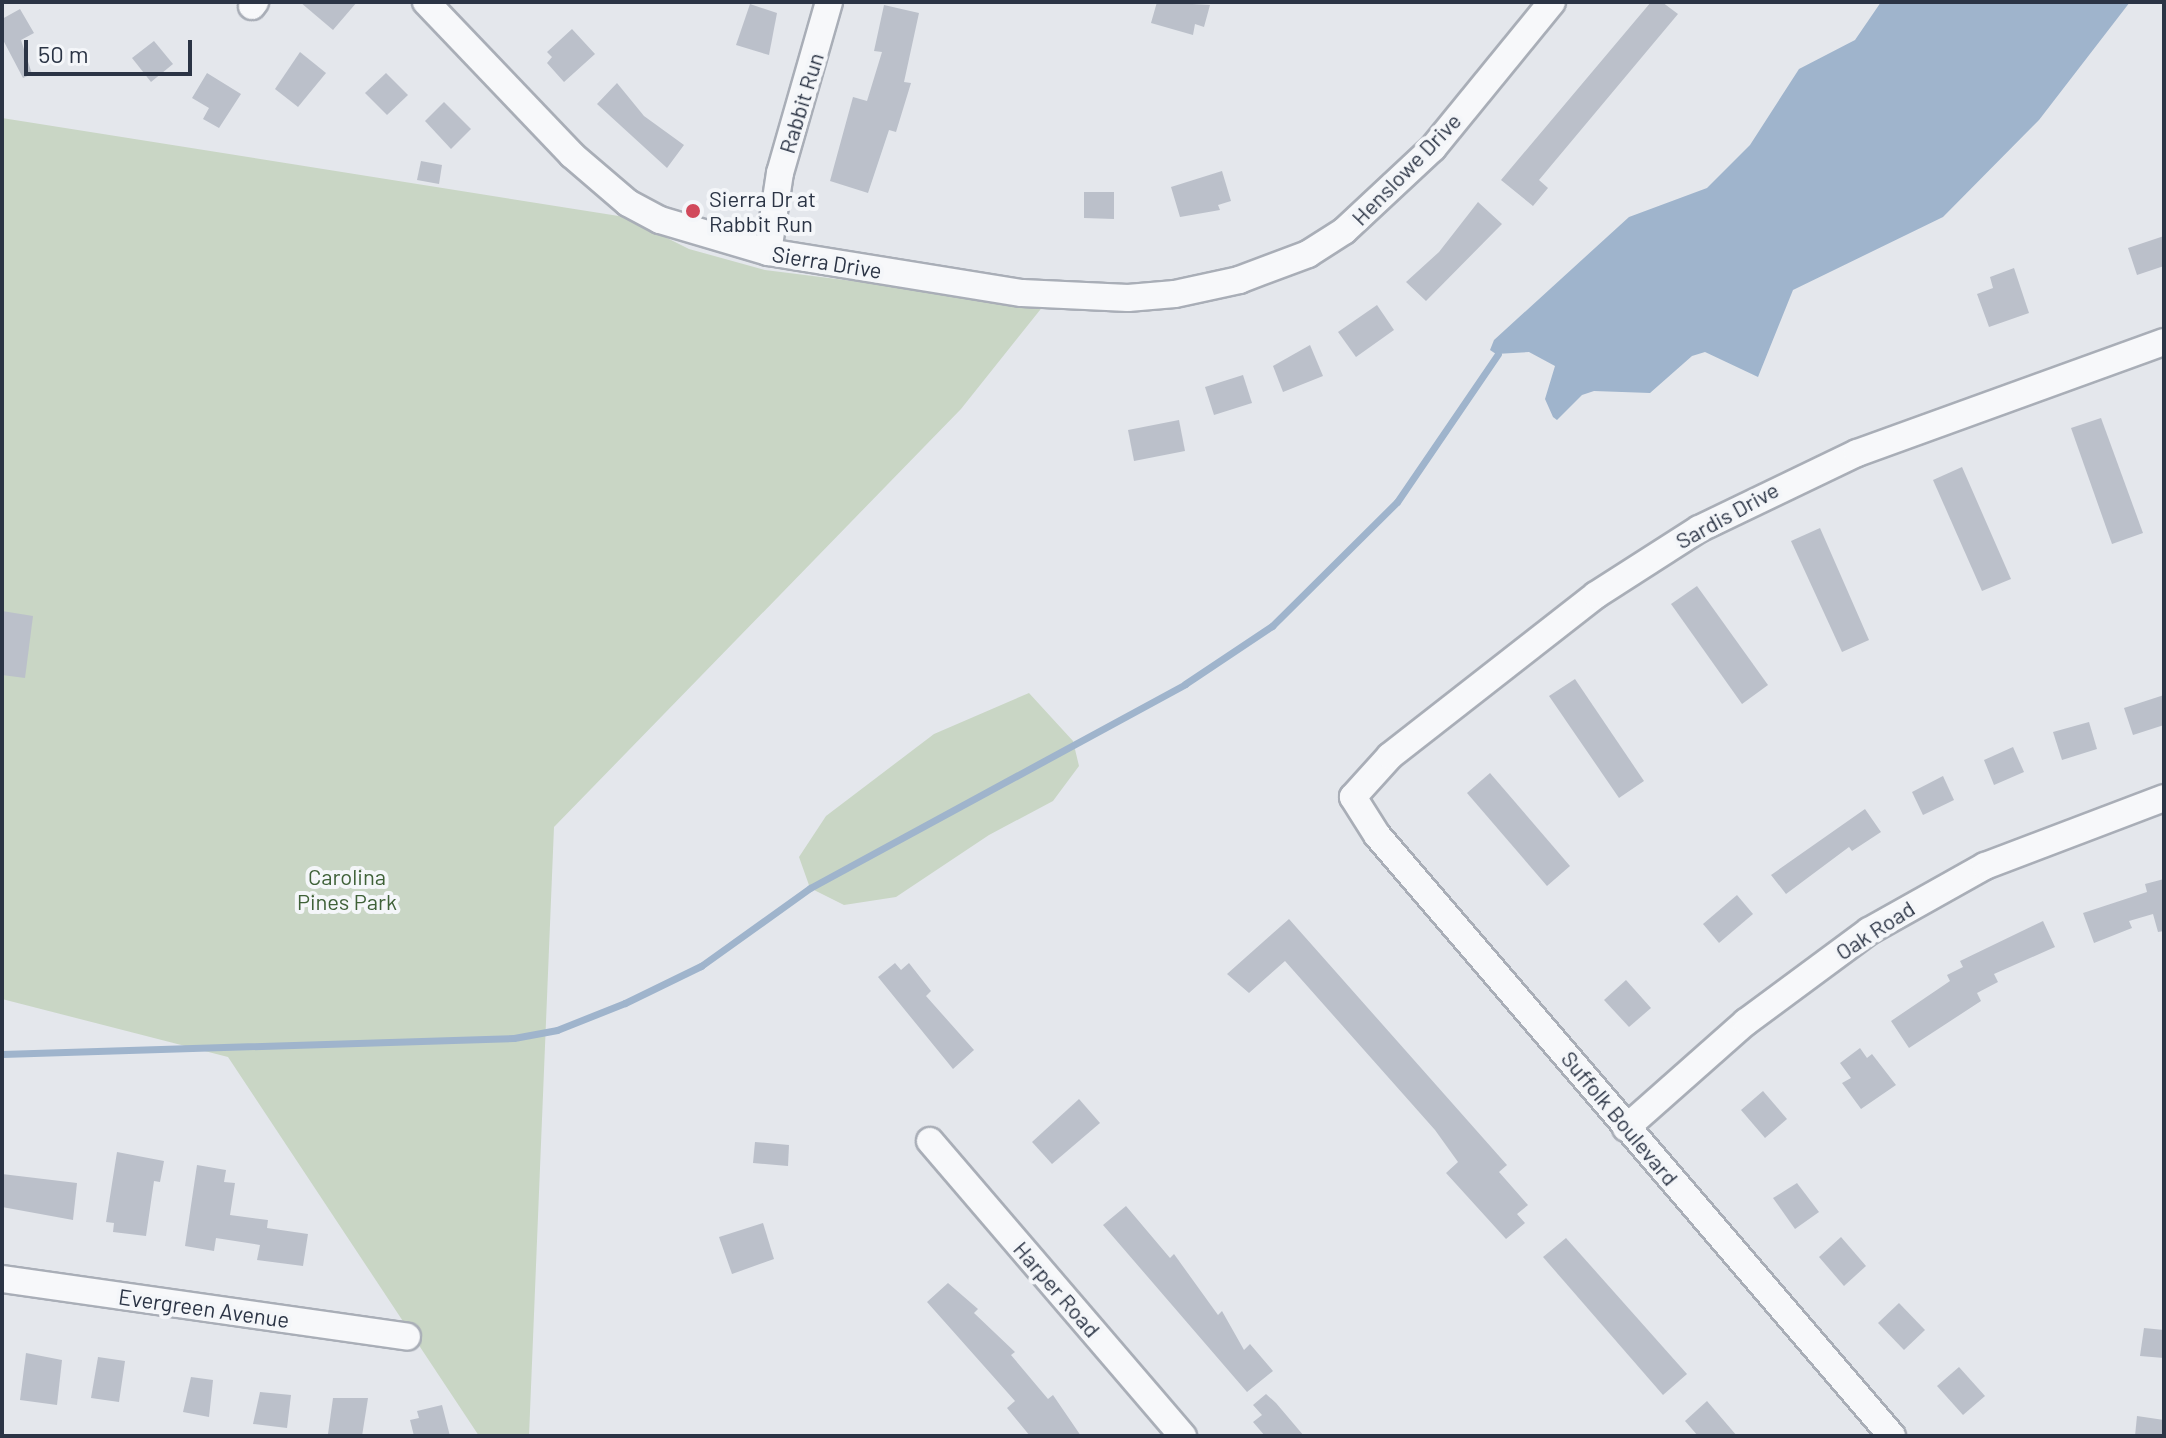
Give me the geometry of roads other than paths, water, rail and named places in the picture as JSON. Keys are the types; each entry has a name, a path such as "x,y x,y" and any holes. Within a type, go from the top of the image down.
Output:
{"street":[{"name":"Sierra Drive","path":"426,2 546,129 628,203 711,240 768,252 1022,293 1079,297"},
{"name":"Rabbit Run","path":"768,252 780,173 829,2"},
{"name":"Henslowe Drive","path":"1079,297 1209,288 1320,246 1374,207 1433,148 1552,2"},
{"name":"Sardis Drive","path":"1353,797 1390,756 1587,602 1699,529 1857,453 2164,342"},
{"name":"Suffolk Boulevard","path":"1353,797 1377,835 1892,1436"},
{"name":"Oak Road","path":"1626,1128 1746,1022 1869,931 1985,866 2164,798"},
{"name":"Harper Road","path":"930,1141 1183,1436"},
{"name":"Evergreen Avenue","path":"2,1279 407,1337"}],"water":[{"path":"1881,2 2130,2 2039,120 1943,217 1793,290 1758,377 1705,352 1692,356 1650,393 1594,391 1582,395 1557,420 1553,417 1545,399 1555,366 1529,352 1496,354 1490,350 1494,340 1629,217 1707,188 1750,145 1799,69 1855,40"}],"waterway":[{"path":"2,1054 514,1038 557,1030 625,1003 701,966 810,888 1185,684 1272,626 1397,502 1498,354"}],"place":[{"name":"Sierra Dr at Rabbit Run","path":"693,211"}],"park label":[{"name":"Carolina Pines Park","path":"347,888"}]}
